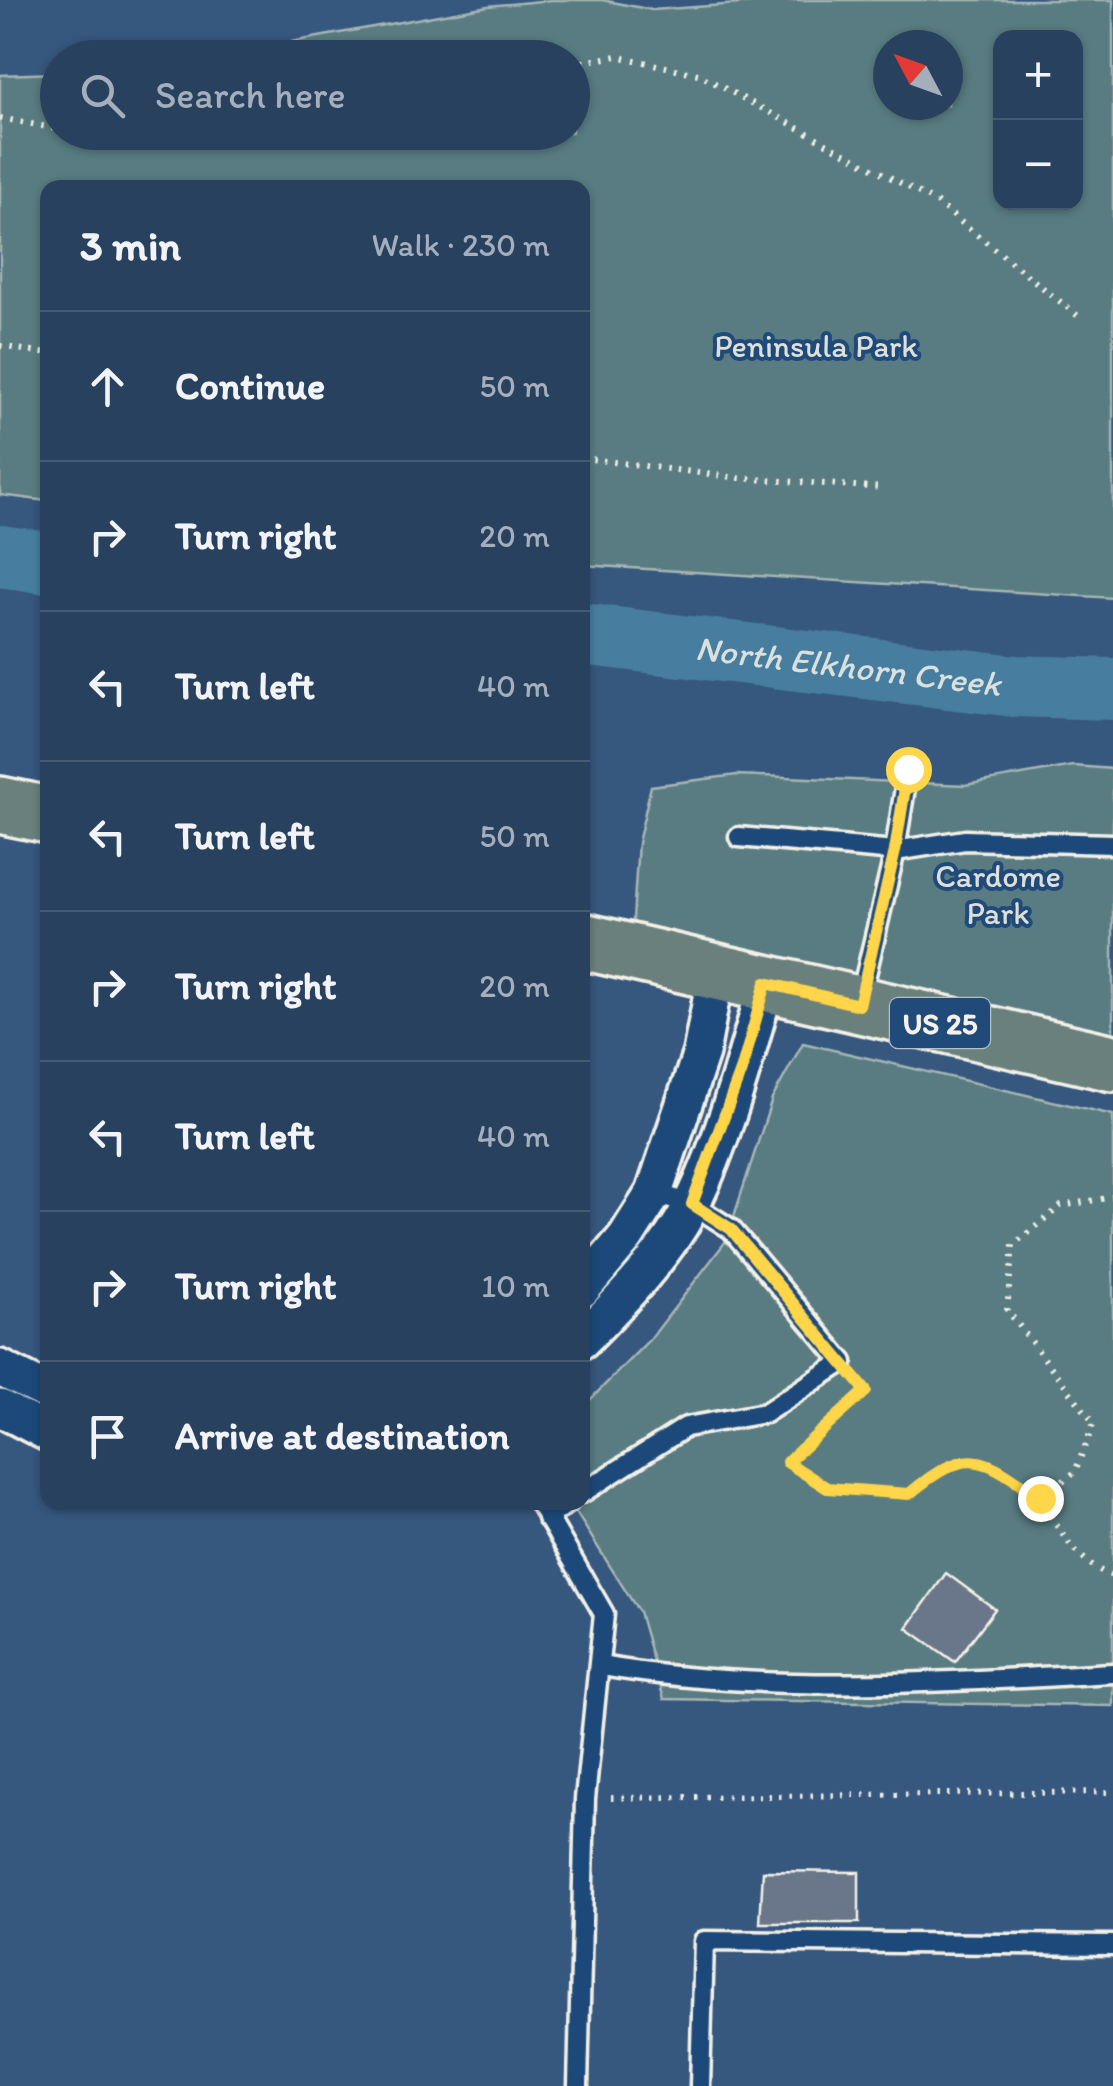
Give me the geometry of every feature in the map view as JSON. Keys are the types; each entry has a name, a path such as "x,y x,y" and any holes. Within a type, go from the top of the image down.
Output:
{"main road":[{"path":"0,805 40,813"},
{"name":"US 25","path":"590,943 1113,1063"}],"street":[{"path":"590,1280 626,1238 654,1194 702,1053 742,978"},
{"path":"590,1332 623,1299 692,1204 742,1068 742,978"},
{"path":"0,1368 40,1388"},
{"path":"0,1408 40,1429"}],"lane":[{"path":"859,1005 895,851 908,769"},
{"path":"739,838 895,851 965,840 1113,844"},
{"path":"590,1488 686,1427 765,1413 843,1362 731,1229 692,1204 654,1194"},
{"path":"543,1510 604,1614 602,1666 585,1799 578,2086"},
{"path":"602,1666 686,1679 963,1681 1113,1672"},
{"path":"700,2086 704,1941 1113,1945"}],"path":[{"path":"590,61 617,56 698,74 936,202 1083,320"},
{"path":"0,118 40,126"},
{"path":"0,346 40,353"},
{"path":"590,459 738,478 884,488"},
{"path":"1040,1498 1075,1472 1094,1422 1007,1310 1012,1245 1062,1206 1113,1197"},
{"path":"843,1362 866,1391 787,1462 827,1488 909,1494 945,1464 993,1462 1040,1498 1076,1551 1099,1572 1113,1576"},
{"path":"585,1799 1113,1792"}],"green space":[{"name":"Peninsula Park","path":"551,0 602,0 652,10 795,0 1113,0 1113,598 590,565 590,180 40,180 40,500 0,495 0,75 40,74 40,150 590,150 590,40 302,40 488,6"},
{"name":"Cardome Park","path":"1073,766 1113,769 1113,1035 632,934 638,843 651,786 737,775 965,785"},
{"path":"803,1043 1113,1115 1113,1706 664,1699 639,1612 574,1510 590,1510 590,1400 652,1337 726,1241 772,1099"}],"building":[{"path":"946,1573 995,1609 955,1662 907,1628"},
{"path":"763,1871 859,1872 859,1923 760,1923"}],"waterway":[{"name":"North Elkhorn Creek","path":"0,556 40,562"},
{"name":"North Elkhorn Creek","path":"590,635 1015,686 1113,689"}],"route":[{"path":"908,769 895,851 859,1005 766,983 742,1068 692,1204 731,1229 866,1391 787,1462 827,1488 909,1494 945,1464 993,1462 1040,1498"}]}
